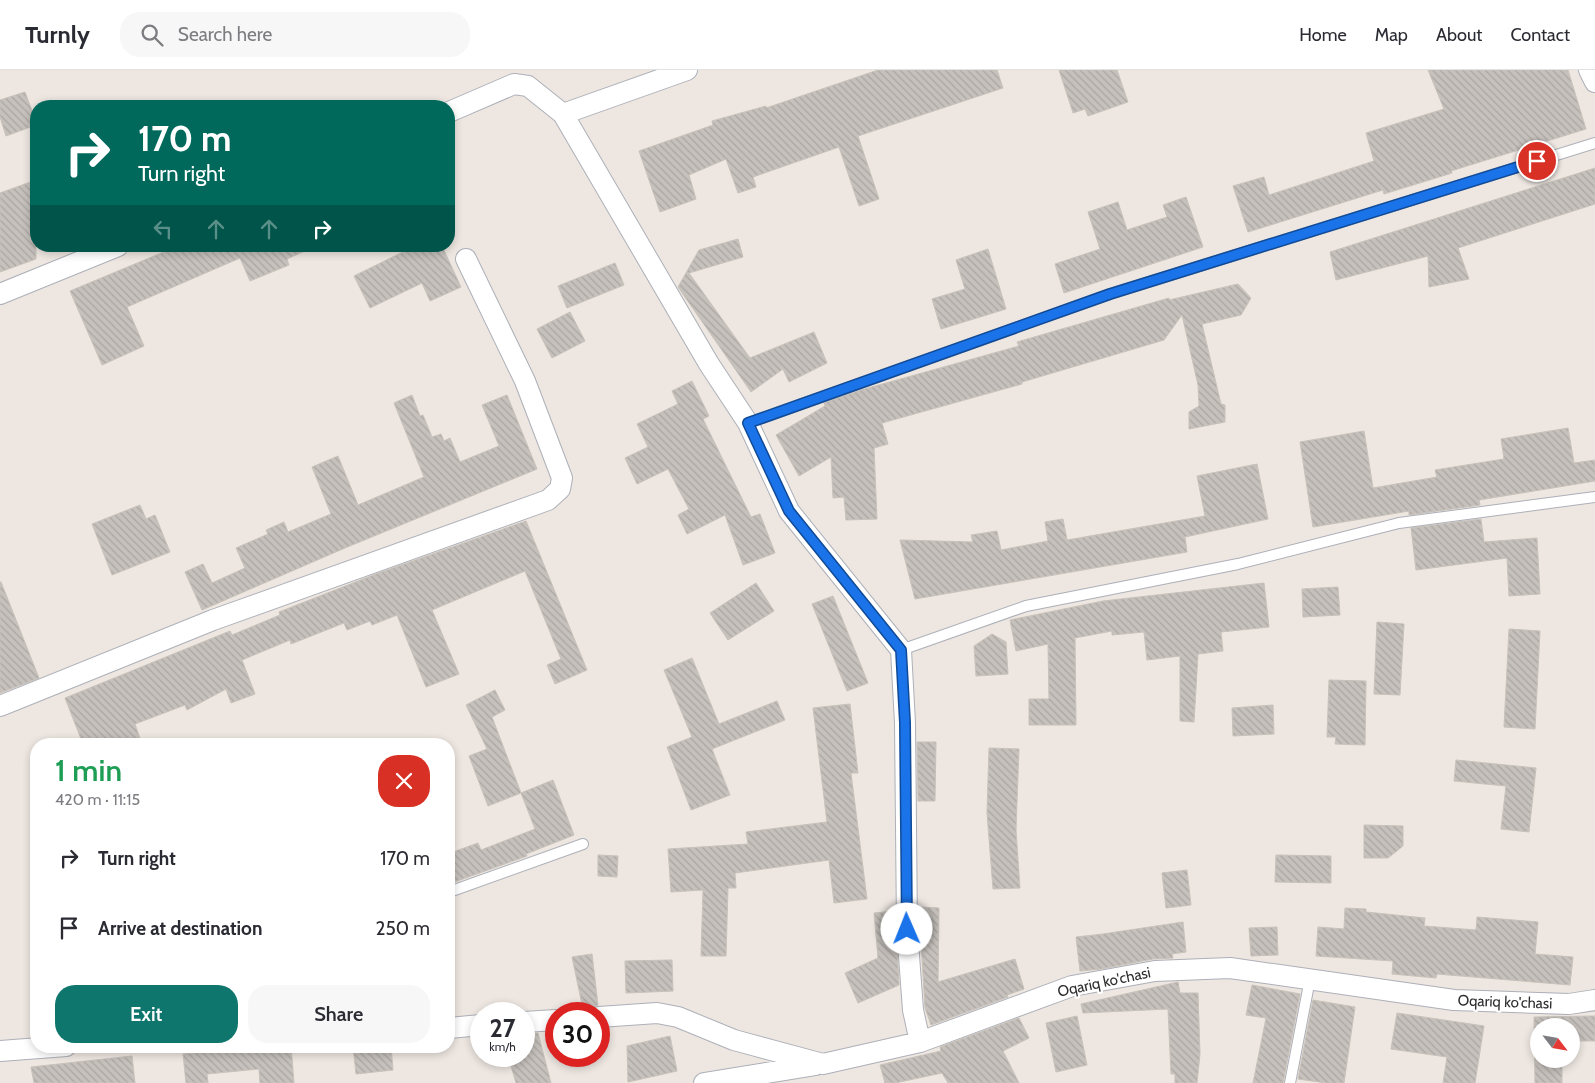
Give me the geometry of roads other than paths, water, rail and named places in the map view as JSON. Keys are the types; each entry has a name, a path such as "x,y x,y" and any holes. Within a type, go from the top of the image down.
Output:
{"street":[{"path":"563,114 687,70"},
{"path":"1589,70 1595,82"},
{"path":"455,109 514,84 528,86 563,114 709,364 748,423 789,511 901,650 905,723 907,929 913,1010 920,1042"},
{"path":"0,294 103,252"},
{"path":"0,706 212,620 548,500 560,489 562,478 525,381 466,259"},
{"name":"Oqariq ko'chasi","path":"610,1016 657,1013 678,1017 734,1040 823,1064 920,1042 1072,986 1155,971 1230,968 1454,1000 1569,1004 1595,1000"},
{"path":"455,1027 470,1026"},
{"path":"0,1051 30,1049"},
{"path":"704,1083 823,1064"}],"lane":[{"path":"748,423 1110,294 1595,143"},
{"path":"901,650 1026,606 1238,564 1399,524 1595,497"},
{"path":"455,890 583,844"},
{"path":"1290,1083 1310,979"}]}
